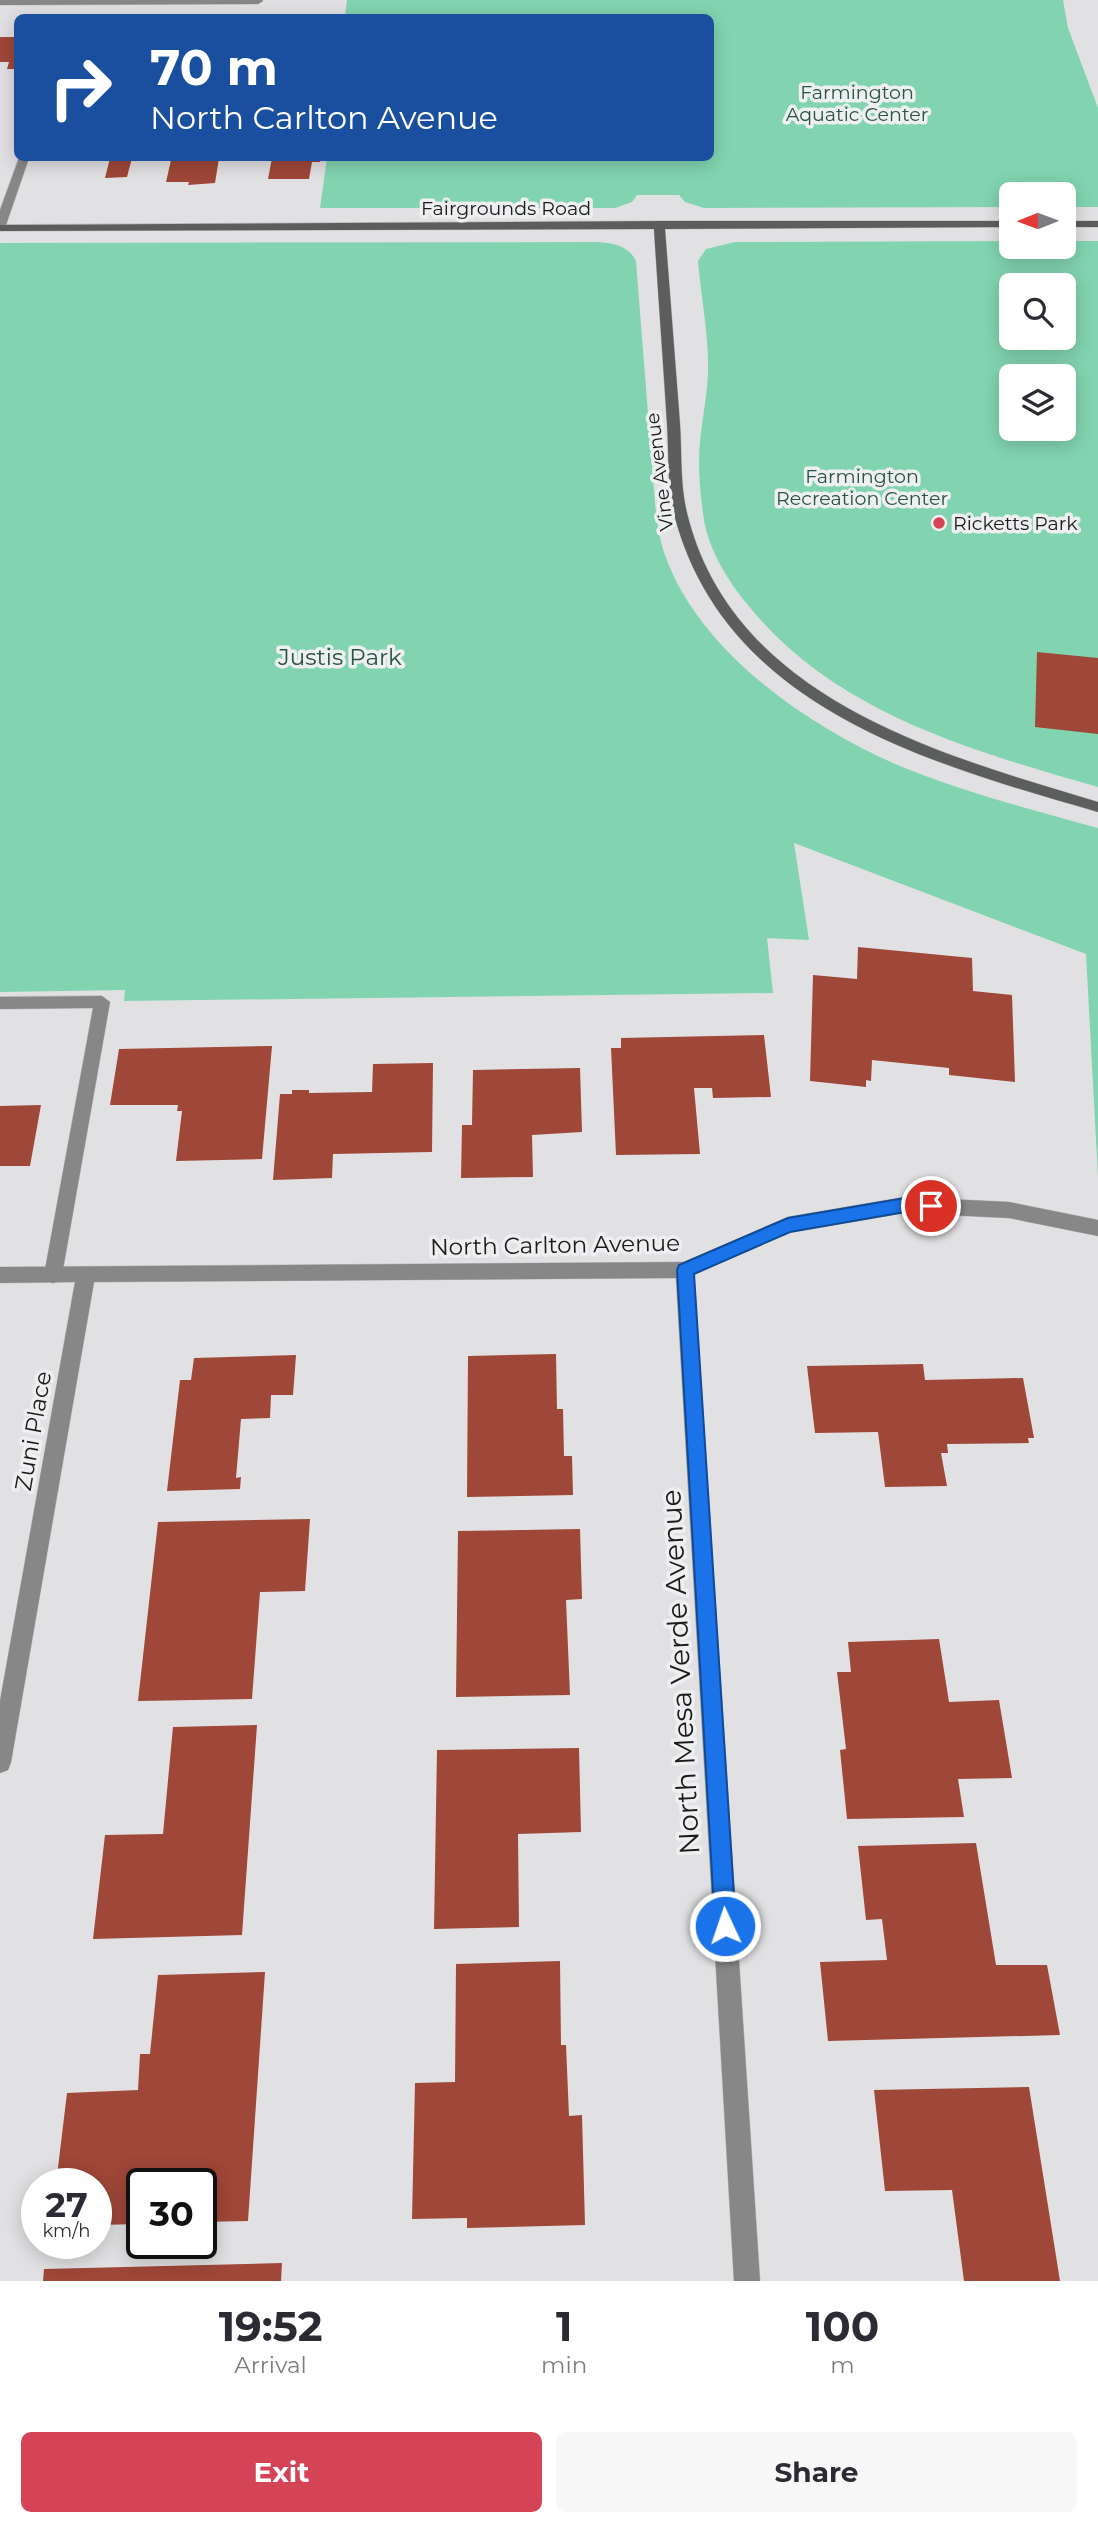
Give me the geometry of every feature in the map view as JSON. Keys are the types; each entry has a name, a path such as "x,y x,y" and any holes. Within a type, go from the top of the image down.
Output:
{"street":[{"path":"0,2 258,1"},
{"path":"0,227 23,161"},
{"name":"Vine Avenue","path":"659,224 680,512 692,556 718,603 756,648 784,673 863,723 934,756 1098,807"},
{"name":"Fairgrounds Road","path":"0,227 999,224"},
{"path":"1076,224 1098,224"},
{"path":"0,1003 102,1002 53,1275"},
{"name":"North Carlton Avenue","path":"0,1275 685,1270 788,1225 905,1205 1009,1210 1098,1228"},
{"name":"North Mesa Verde Avenue","path":"685,1270 747,2281"},
{"name":"Zuni Place","path":"0,1762 86,1274"}],"green space":[{"name":"Farmington Aquatic Center","path":"347,0 1063,0 1068,28 1098,108 1098,207 1076,207 1076,182 999,182 999,207 704,208 685,202 679,195 637,195 632,202 615,208 320,208 327,161 714,161 714,14 345,14"},
{"name":"Farmington Recreation Center","path":"999,241 999,259 1076,259 1076,241 1098,241 1098,787 954,742 863,700 821,673 782,642 733,585 710,543 701,498 699,451 708,358 698,261 706,249 735,242"},
{"name":"Justis Park","path":"598,242 615,244 629,252 636,261 655,503 660,536 665,555 681,590 703,623 730,654 761,682 795,708 865,750 949,784 1098,828 1098,1177 1086,954 794,843 809,940 767,938 773,993 124,1001 125,990 0,992 0,243"}],"building":[{"path":"0,37 14,37 14,69 7,69 9,62 0,62"},
{"path":"109,161 131,161 127,177 105,178"},
{"path":"171,161 219,161 215,183 188,185 189,182 166,182"},
{"path":"271,161 320,161 312,162 309,179 268,179"},
{"path":"1037,652 1098,658 1098,734 1035,727"},
{"path":"858,947 972,958 973,991 1012,995 1015,1082 949,1075 949,1068 872,1060 871,1081 866,1080 866,1087 810,1081 813,975 857,979"},
{"path":"764,1035 771,1097 713,1098 712,1088 694,1088 700,1154 616,1155 611,1048 621,1048 621,1038"},
{"path":"272,1046 262,1159 176,1161 182,1111 177,1111 178,1105 110,1105 119,1049"},
{"path":"433,1063 432,1152 333,1154 332,1178 273,1180 280,1094 292,1094 292,1090 309,1090 309,1093 372,1092 373,1064"},
{"path":"580,1068 582,1132 532,1135 533,1177 461,1178 462,1125 472,1125 473,1070"},
{"path":"41,1105 30,1166 0,1166 0,1106"},
{"path":"556,1354 557,1409 563,1409 564,1456 572,1456 573,1495 467,1497 468,1356"},
{"path":"296,1355 293,1395 271,1395 270,1418 241,1419 236,1478 241,1477 240,1489 167,1491 180,1380 191,1380 194,1358"},
{"path":"923,1364 925,1380 1023,1378 1034,1438 1028,1438 1029,1443 947,1444 948,1453 941,1453 947,1486 885,1487 878,1432 815,1433 807,1366"},
{"path":"310,1519 305,1591 260,1592 252,1699 138,1701 158,1522"},
{"path":"580,1529 582,1599 566,1600 570,1695 456,1697 458,1531"},
{"path":"939,1639 949,1702 999,1700 1012,1778 958,1779 964,1817 847,1819 840,1750 846,1749 837,1672 851,1672 848,1642"},
{"path":"257,1725 242,1935 93,1939 105,1835 163,1834 173,1727"},
{"path":"579,1748 581,1832 518,1834 519,1927 434,1929 437,1750"},
{"path":"976,1843 996,1965 1047,1965 1060,2035 828,2041 820,1962 887,1960 882,1919 866,1920 858,1846"},
{"path":"560,1961 561,2045 566,2045 569,2116 582,2115 585,2225 467,2228 467,2218 412,2219 415,2083 455,2082 456,1964"},
{"path":"265,1972 248,2221 217,2222 217,2168 126,2168 126,2224 112,2225 112,2168 58,2168 67,2093 138,2090 140,2054 150,2054 158,1975"},
{"path":"1029,2087 1060,2281 964,2281 952,2190 885,2191 874,2090"},
{"path":"282,2263 281,2281 43,2281 44,2269"}],"place":[{"name":"Ricketts Park","path":"939,523"}],"route":[{"path":"725,1926 685,1270 788,1225 905,1205 931,1206"}]}
